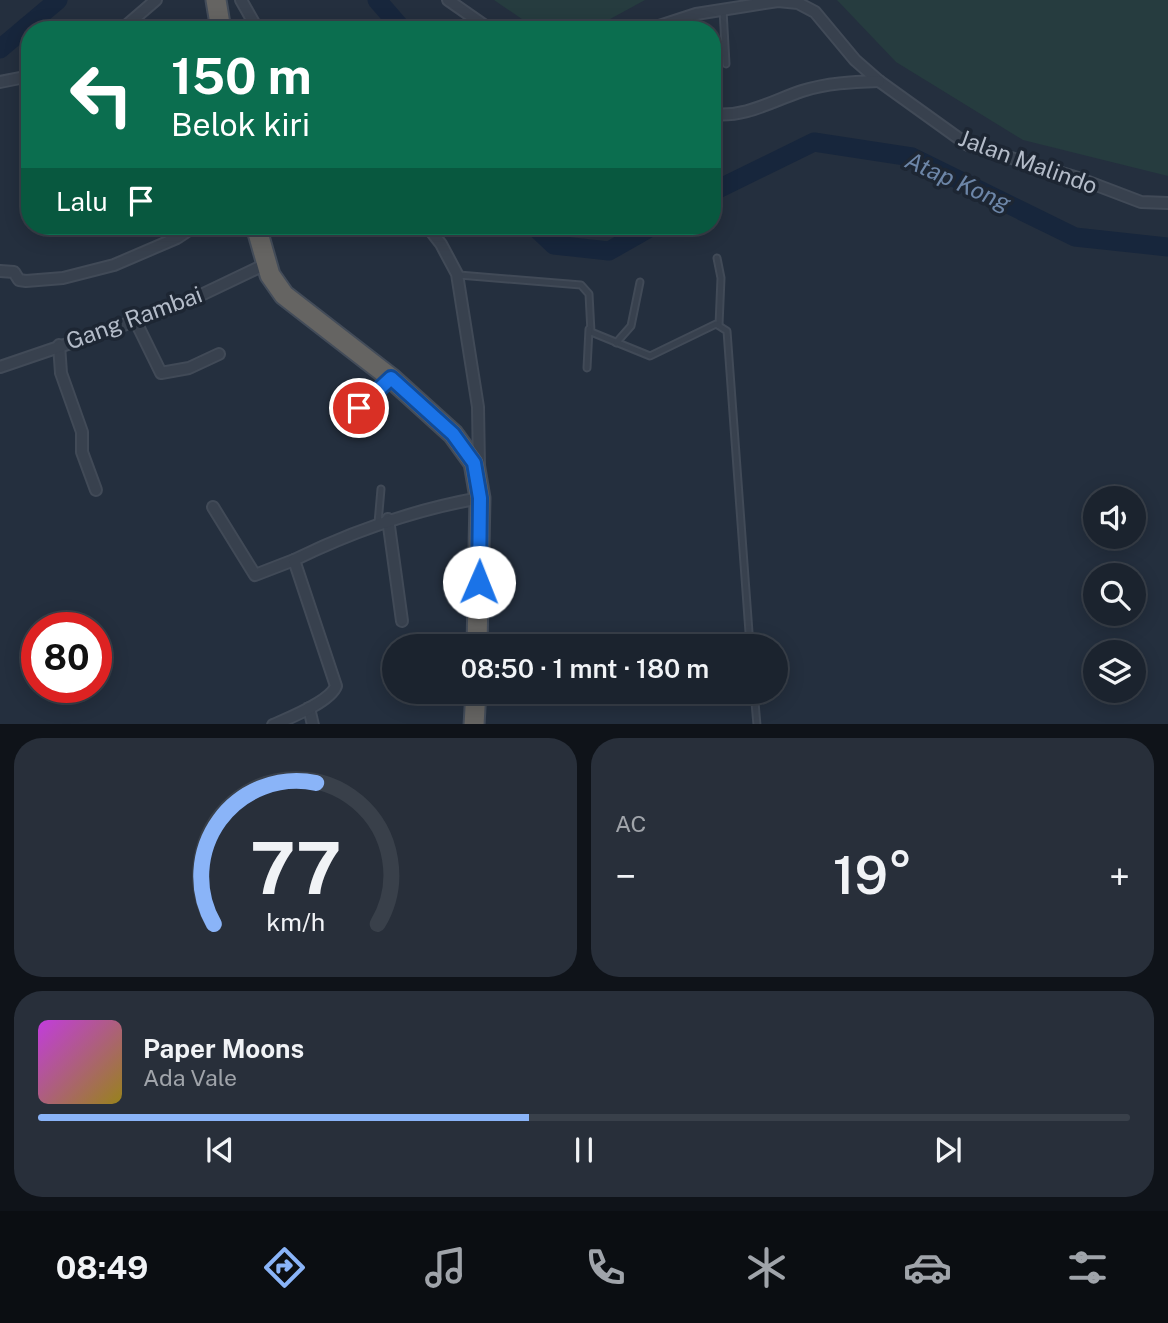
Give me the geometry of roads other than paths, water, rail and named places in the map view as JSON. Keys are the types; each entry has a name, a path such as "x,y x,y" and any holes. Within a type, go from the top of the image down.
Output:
{"highway":[{"path":"216,0 220,21"},
{"path":"258,235 266,264 284,295 391,378 453,434 474,463 479,489 477,634"},
{"path":"474,724 475,704"}],"street":[{"path":"132,21 156,0"},
{"path":"241,0 253,21"},
{"path":"447,0 478,21"},
{"name":"Jalan Malindo","path":"672,21 778,1 807,6 855,60 879,81 968,145 1077,178 1141,202 1168,203"},
{"path":"0,82 21,78"},
{"path":"721,113 745,112 828,84 879,81"},
{"path":"0,271 14,272 19,279 26,281 73,276 114,265 182,235"},
{"path":"213,507 255,575 294,560 344,535 479,489 478,407 457,275 442,244 434,235"},
{"name":"Gang Rambai","path":"0,367 176,307 266,264"},
{"path":"135,320 161,373 189,368 219,354"},
{"path":"59,345 61,373 82,432 82,452 96,491"},
{"path":"359,408 391,378"},
{"path":"383,521 402,621"},
{"path":"273,724 309,708 334,691 336,686 294,560"},
{"path":"309,708 313,724"}],"lane":[{"path":"723,10 726,64"},
{"path":"717,258 720,278 719,325 730,337 749,634"},
{"path":"457,275 581,285 589,294 587,368"},
{"path":"616,343 631,326 640,282"},
{"path":"589,329 650,356 719,325"},
{"path":"381,489 383,521"},
{"path":"755,704 757,724"}],"waterway":[{"name":"Atap Kong","path":"33,21 58,0"},
{"name":"Atap Kong","path":"377,0 395,21"},
{"name":"Atap Kong","path":"0,49 21,31"},
{"name":"Atap Kong","path":"721,188 814,142 912,157 1075,237 1168,247"},
{"name":"Atap Kong","path":"543,235 554,245 609,251 637,235"}]}
